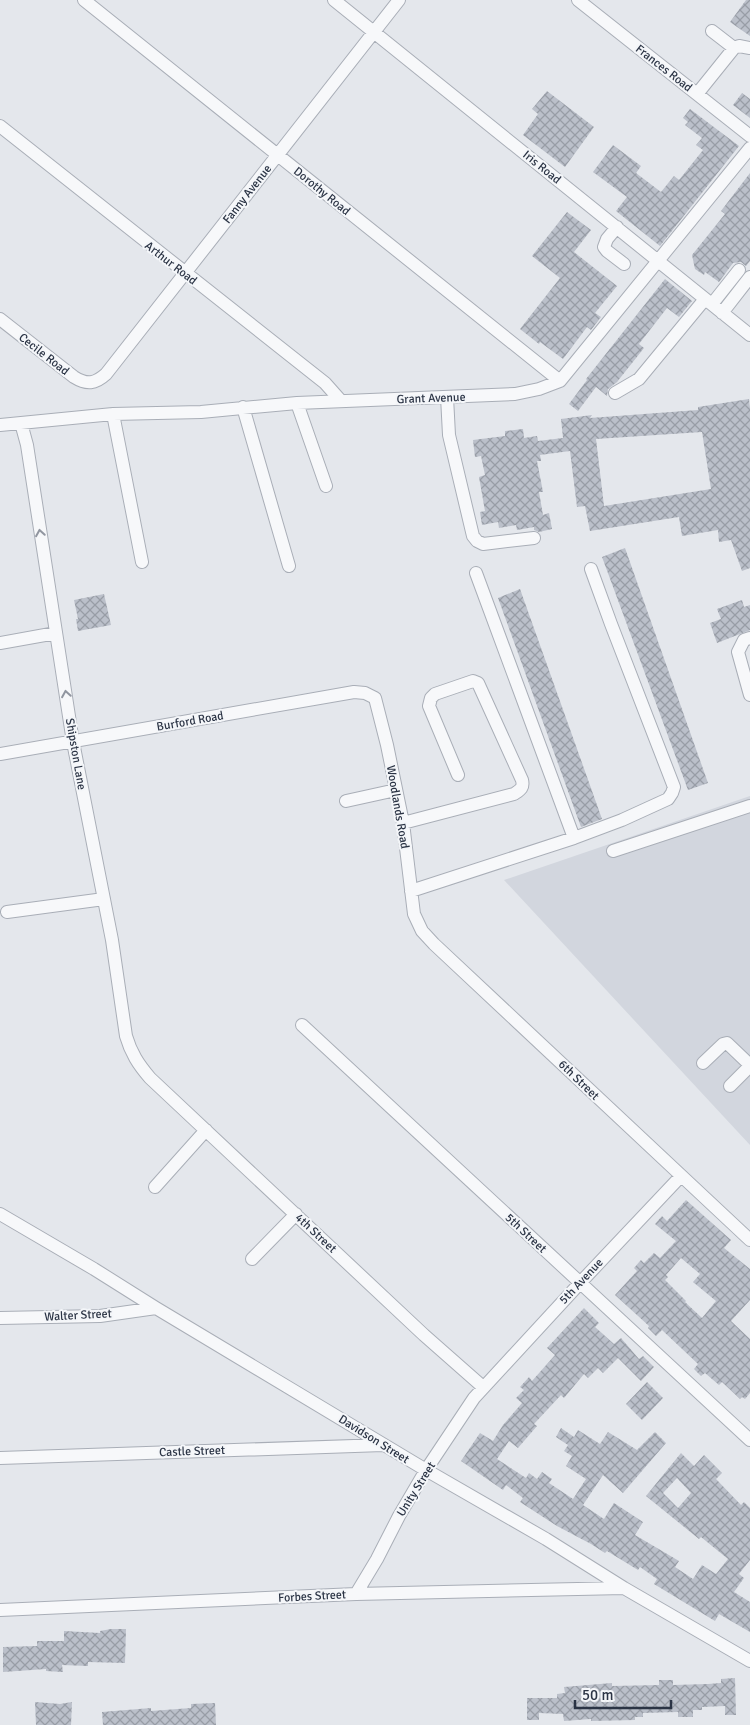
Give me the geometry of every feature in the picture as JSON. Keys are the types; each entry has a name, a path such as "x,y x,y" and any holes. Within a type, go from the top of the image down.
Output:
{"street":[{"name":"Dorothy Road","path":"84,0 560,381"},
{"name":"Iris Road","path":"334,0 750,334"},
{"name":"Fanny Avenue","path":"91,384 106,374 399,0"},
{"name":"Frances Road","path":"578,0 750,136"},
{"path":"712,31 734,48"},
{"path":"697,94 734,48 739,46 750,48"},
{"name":"Arthur Road","path":"0,126 325,383 341,401"},
{"path":"560,381 659,262 750,148"},
{"path":"616,227 607,238 604,247 624,264"},
{"path":"615,393 640,379 739,270"},
{"path":"722,313 750,277"},
{"name":"Cecile Road","path":"0,319 74,377 91,384"},
{"name":"Grant Avenue","path":"0,425 114,414 201,412 297,403 515,394 539,389 560,381"},
{"path":"447,397 449,435 473,536 482,544 534,538"},
{"path":"297,403 326,486"},
{"path":"243,408 289,566"},
{"path":"114,414 142,562"},
{"name":"Shipston Lane","path":"21,423 27,445 73,742 104,899 130,1050 137,1064 150,1078"},
{"path":"411,891 574,838 622,820 668,799 672,793 674,787 591,569"},
{"path":"476,573 574,838"},
{"path":"0,643 56,632"},
{"path":"750,638 744,640 738,652 750,695"},
{"path":"402,823 514,794 521,789 522,780 478,683 473,681 435,694 431,698 429,706 458,775"},
{"name":"Burford Road","path":"0,754 354,692 365,693 377,701"},
{"name":"Woodlands Road","path":"377,701 402,823 414,914"},
{"path":"346,801 396,790"},
{"path":"613,851 750,806"},
{"path":"7,912 104,899"},
{"name":"6th Street","path":"414,914 422,930 434,944 750,1240"},
{"name":"5th Street","path":"302,1025 750,1440"},
{"path":"703,1063 723,1044 727,1043 750,1065 730,1086"},
{"name":"4th Street","path":"150,1078 424,1335 483,1387"},
{"path":"155,1187 206,1130"},
{"name":"5th Avenue","path":"483,1387 681,1176"},
{"name":"Davidson Street","path":"0,1214 245,1360 383,1445 546,1539 624,1588 750,1661"},
{"path":"252,1259 296,1214"},
{"name":"Walter Street","path":"0,1318 100,1316 156,1308"},
{"name":"Unity Street","path":"356,1594 426,1470 483,1387"},
{"name":"Castle Street","path":"0,1458 383,1445"},
{"name":"Forbes Street","path":"0,1610 356,1594 624,1588"}],"shaded area":[{"path":"750,796 750,1145 504,880"}],"building":[{"path":"746,0 750,0 750,36 730,22"},
{"path":"547,91 594,127 565,167 523,135 538,114 532,109"},
{"path":"742,93 750,99 750,118 733,105"},
{"path":"690,109 739,146 660,246 616,211 627,197 593,172 613,145 641,166 636,173 661,192 674,176 679,180 703,150 696,145 702,138 685,125 688,122 683,118"},
{"path":"750,173 750,261 746,266 741,262 733,263 719,282 705,272 704,275 695,269 692,255 725,214 721,211"},
{"path":"567,212 591,230 574,252 617,286 595,313 601,317 591,330 587,327 563,359 520,329 560,278 532,256"},
{"path":"665,279 692,301 679,317 667,308 639,344 644,348 617,382 608,389 607,396 596,387 578,411 569,404 586,379"},
{"path":"749,399 750,568 742,571 731,540 719,542 718,530 682,536 679,517 590,531 585,506 577,507 570,451 540,455 541,461 537,461 543,492 539,492 543,515 549,513 552,529 539,532 534,530 534,527 517,530 516,525 499,528 498,522 482,525 480,512 485,511 479,477 485,475 481,456 475,457 473,440 505,436 505,431 523,429 524,438 537,436 538,441 563,438 561,419 592,415 590,418 698,410 698,407","holes":["702,432 711,489 604,506 596,439"]},
{"path":"625,548 708,783 688,790 602,557"},
{"path":"520,589 602,819 581,827 498,598"},
{"path":"104,594 111,625 78,631 76,619 78,619 74,600"},
{"path":"742,600 744,607 750,605 750,630 717,643 710,623 721,619 717,609"},
{"path":"686,1200 731,1240 724,1248 750,1269 750,1300 731,1321 750,1339 750,1393 745,1399 742,1397 740,1399 722,1382 719,1385 705,1373 701,1376 694,1369 698,1364 662,1330 656,1336 648,1328 649,1326 615,1295 637,1271 634,1268 641,1260 644,1263 654,1253 660,1258 676,1241 655,1224 662,1216 667,1221","holes":["681,1258 700,1274 693,1282 716,1301 702,1318 665,1280 668,1277 666,1275"]},
{"path":"584,1308 599,1323 595,1327 614,1344 621,1338 639,1359 643,1356 654,1367 641,1381 618,1358 603,1373 598,1368 588,1378 584,1374 564,1398 561,1395 534,1424 537,1426 518,1448 509,1441 497,1459 526,1478 529,1473 537,1479 542,1472 552,1479 549,1483 573,1499 586,1479 566,1466 572,1456 564,1451 568,1445 556,1437 561,1428 574,1437 578,1430 600,1444 608,1432 637,1450 655,1432 666,1443 623,1493 603,1475 583,1505 604,1519 614,1503 643,1522 635,1535 679,1561 675,1567 693,1579 702,1565 716,1574 728,1559 701,1537 699,1539 646,1496 681,1453 694,1466 704,1455 722,1473 716,1479 741,1505 744,1502 750,1508 750,1560 739,1574 744,1578 734,1592 750,1602 750,1632 719,1614 715,1621 654,1584 657,1579 640,1567 638,1570 607,1551 605,1553 557,1526 520,1502 523,1498 506,1485 503,1490 461,1461 480,1433 493,1441 503,1425 522,1403 516,1398 524,1390 520,1387 529,1377 532,1381 555,1355 547,1348","holes":["677,1478 691,1493 678,1508 663,1493"]},
{"path":"647,1382 663,1398 642,1420 626,1404"},
{"path":"126,1629 125,1663 88,1662 88,1666 62,1665 63,1672 46,1671 46,1669 3,1672 3,1647 37,1646 37,1641 64,1641 64,1631 100,1633 100,1631"},
{"path":"735,1678 736,1715 725,1715 725,1706 702,1707 702,1710 693,1710 693,1717 678,1717 678,1712 643,1713 643,1717 635,1717 635,1720 591,1721 591,1719 564,1721 563,1714 539,1713 539,1720 527,1720 527,1698 557,1698 557,1694 565,1693 564,1687 612,1683 612,1686 659,1685 659,1680 673,1680 673,1685 708,1684 721,1683 721,1679"},
{"path":"35,1702 60,1704 72,1702 71,1725 36,1725"},
{"path":"215,1703 216,1725 103,1725 102,1712 151,1708 151,1711 191,1708 191,1704"}]}
